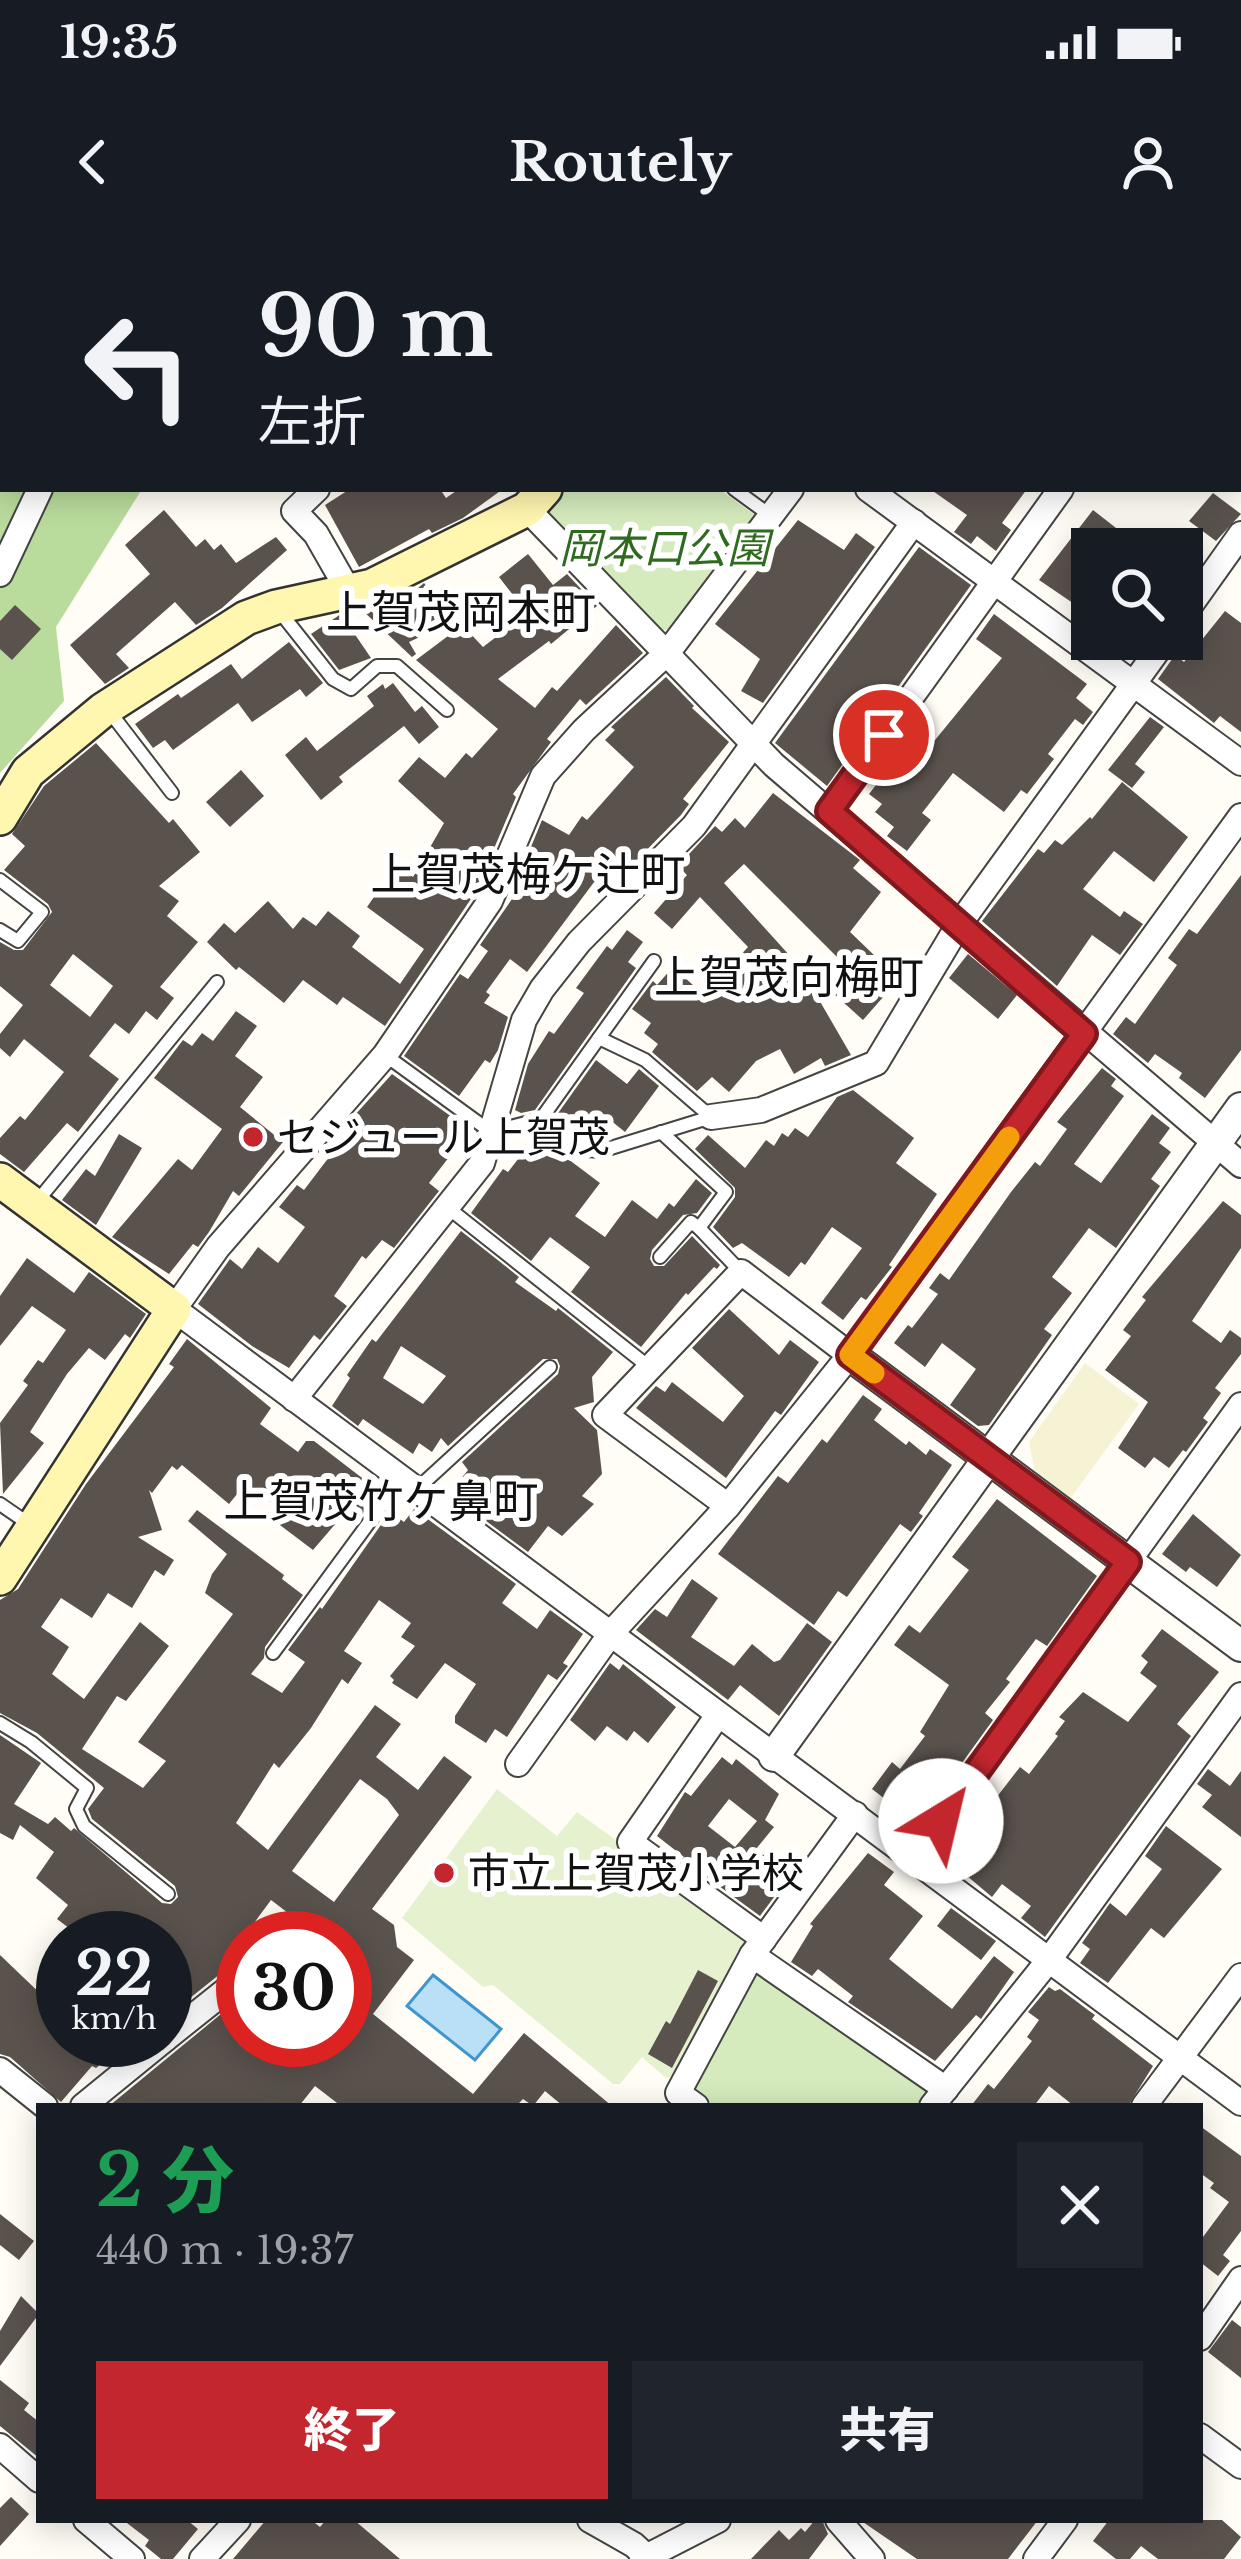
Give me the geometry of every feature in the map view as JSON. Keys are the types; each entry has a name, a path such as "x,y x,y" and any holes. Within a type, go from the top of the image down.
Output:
{"main road":[{"path":"0,818 28,772 103,710 246,618 372,586 536,499"},
{"path":"0,1180 174,1309 0,1578"}],"street":[{"path":"0,574 39,492"},
{"path":"314,492 294,511 316,534 348,590"},
{"path":"788,492 668,652 584,730 544,776 490,901 385,1054 218,1247 174,1309 1241,2102"},
{"path":"872,492 1241,763"},
{"path":"829,811 1059,492"},
{"path":"536,499 754,744 958,926 1241,1166"},
{"path":"294,1399 482,1163 524,1020 542,988 580,942 694,826 914,522"},
{"path":"1203,587 1241,534"},
{"path":"711,1117 761,1110 876,1063 958,926 1151,660"},
{"path":"518,1764 612,1632 728,1506 850,1355 1241,816"},
{"path":"774,1756 1241,1108"},
{"path":"728,1506 605,1415 741,1273 1241,1646"},
{"path":"914,1858 1241,1405"},
{"path":"718,1714 630,1842 939,2097 1049,1960 1241,1695"},
{"path":"678,2102 758,1947 855,1814"},
{"path":"1146,2103 1241,1976"},
{"path":"192,2018 216,1998"},
{"path":"86,2103 130,2067"},
{"path":"0,2070 41,2103"},
{"path":"1203,2334 1241,2279"},
{"path":"1203,2438 1241,2466"},
{"path":"0,2446 36,2477"},
{"path":"89,2523 119,2555"},
{"path":"202,2559 235,2523"},
{"path":"594,2523 646,2558 712,2523"},
{"path":"841,2523 872,2559"},
{"path":"1036,2559 1064,2523"}],"lane":[{"path":"738,492 771,516"},
{"path":"276,607 333,679 351,688 377,666 397,666 447,710"},
{"path":"103,710 116,719 172,793"},
{"path":"0,880 41,912 18,941 0,930"},
{"path":"385,1054 491,1132 541,1119 654,961"},
{"path":"34,1205 217,982"},
{"path":"599,1038 645,1060 711,1117"},
{"path":"541,1119 587,1150 601,1150 711,1117"},
{"path":"661,1132 726,1192 699,1228"},
{"path":"448,1207 650,1368"},
{"path":"660,1257 691,1222 741,1273"},
{"path":"273,1653 409,1483 550,1367"},
{"path":"0,1504 33,1526"},
{"path":"0,1723 87,1788 76,1809 84,1826 168,1894"}],"shaded area":[{"path":"1085,1363 1139,1404 1070,1499 1035,1471 1029,1442"}],"green space":[{"path":"0,492 140,492 56,627 64,701 0,773"},
{"name":"岡本口公園","path":"551,492 723,492 759,518 678,626 661,631 539,504"},
{"path":"497,1789 557,1836 577,1812 747,1934 750,1946 679,2075 666,2078 642,2057 620,2084 613,2084 493,1985 483,1987 402,1918"},
{"path":"756,1969 931,2088 919,2103 711,2103 692,2091"}],"water":[{"path":"433,1975 501,2029 475,2060 407,2006"}],"building":[{"path":"345,492 442,492 446,498 455,492 499,492 463,518 432,533 429,529 359,567 325,505"},
{"path":"934,492 1025,492 1002,523 1011,530 996,551 977,536 971,544 954,532 967,515"},
{"path":"1213,493 1241,514 1216,541 1189,521"},
{"path":"164,510 196,547 205,539 214,550 221,544 236,563 276,537 287,550 196,625 175,602 116,654 129,668 105,684 70,645 150,574 125,545"},
{"path":"1093,510 1116,528 1079,528"},
{"path":"798,520 844,550 856,533 875,547 763,703 741,691 760,659 715,624"},
{"path":"1071,539 1071,602 1039,580"},
{"path":"919,547 971,585 827,786 775,743"},
{"path":"528,554 553,585 567,574 597,606 498,679 535,708 552,687 557,691 616,625 643,653 586,705 580,699 547,739 551,742 513,794 516,797 475,893 385,1026 343,997 337,1005 303,980 284,1003 239,967 236,970 207,942 224,923 235,933 268,901 293,929 303,917 316,926 328,911 360,936 352,947 400,984 424,949 367,907 396,865 413,877 444,823 398,781 419,757 445,778 466,753 472,758 498,729 416,660 460,627 483,647 527,613 499,577"},
{"path":"424,583 454,621 409,642 416,654 412,657 362,610 386,602 391,611"},
{"path":"15,605 41,629 12,660 0,649 0,621"},
{"path":"1225,611 1241,623 1241,732 1220,716 1214,723 1158,679 1171,660 1203,660 1203,638"},
{"path":"341,614 371,658 339,670 311,634"},
{"path":"994,614 1087,684 1076,698 1093,712 1083,725 1075,719 1048,754 1054,759 1027,794 1021,790 1004,812 953,773 922,813 931,820 907,851 887,836 894,827 875,812 882,804 869,794 886,772 900,783 1002,658 976,639"},
{"path":"289,642 323,683 306,697 300,689 252,722 238,703 173,750 165,740 153,748 135,724 231,664 242,679"},
{"path":"666,677 729,742 683,799 689,804 681,815 626,871 612,858 527,972 510,959 486,992 490,995 484,1003 508,1017 498,1050 459,1096 404,1056 460,974 468,979 488,951 480,945 535,866 526,859 542,820 569,835 582,816 587,820 634,767 605,740 615,730 611,727"},
{"path":"393,683 415,712 422,706 439,727 419,744 404,726 339,777 343,782 321,800 285,755 306,737 317,751 374,706 367,696"},
{"path":"1150,717 1164,727 1135,764 1145,772 1132,788 1108,770"},
{"path":"96,743 169,823 173,819 200,852 159,886 179,901 167,916 198,942 160,987 174,998 157,1020 146,1011 129,1034 115,1023 89,1056 119,1079 78,1132 67,1123 24,1172 0,1154 0,1138 20,1116 25,1120 64,1072 24,1039 10,1057 0,1048 0,1034 23,1005 0,986 0,942 23,950 52,912 4,870 25,846 12,834 44,786","holes":["73,954 113,986 90,1017 50,985"]},
{"path":"241,770 264,796 230,827 206,802"},
{"path":"1122,782 1188,837 1154,882 1114,851 1083,889 1120,917 1124,911 1143,924 1120,955 1092,935 1057,986 982,921 1038,849 1044,853 1055,840 1062,845 1092,819"},
{"path":"773,793 860,860 853,868 881,892 850,932 899,979 863,1020 823,984 847,967 744,864 724,883 800,967 851,1055 825,1066 821,1058 794,1074 780,1049 756,1061 729,1092 712,1077 697,1091 652,1052 658,1044 644,1033 651,1023 632,1009 653,981 657,985 673,967 704,995 748,947 700,897 672,929 654,913 687,875 678,866 715,826 722,832 735,818 745,828"},
{"path":"1241,875 1241,1050 1205,1098 1155,1054 1148,1063 1113,1034 1126,1017 1135,1024 1177,965 1168,958 1189,929 1197,934"},
{"path":"627,930 643,942 628,962 636,968 535,1110 515,1110 528,1064 549,1031 554,1034 584,993 576,988 607,946 612,950"},
{"path":"968,954 1017,995 998,1019 949,978"},
{"path":"236,1011 257,1026 235,1056 263,1077 240,1107 283,1142 239,1196 233,1191 198,1247 193,1244 169,1274 112,1237 178,1159 192,1170 222,1129 154,1078 183,1040 192,1046 202,1033 213,1041"},
{"path":"596,1060 627,1084 639,1069 659,1086 625,1132 599,1111 582,1134 556,1116"},
{"path":"1102,1068 1116,1079 1111,1086 1124,1096 1074,1164 1101,1183 1152,1114 1170,1128 1159,1143 1171,1152 1151,1179 1160,1186 1116,1248 1089,1228 1052,1277 1072,1293 1044,1329 1052,1335 989,1425 978,1426 950,1405 976,1369 942,1343 925,1367 894,1343 938,1294 929,1288 940,1273 949,1280 1011,1192 1035,1162 1040,1166 1067,1129 1057,1122"},
{"path":"392,1074 470,1130 429,1183 439,1191 394,1248 382,1240 366,1259 362,1256 334,1296 347,1306 320,1340 314,1335 289,1368 198,1304 230,1259 242,1269 258,1247 278,1263 305,1227 279,1207 297,1185 304,1190 358,1119 354,1116"},
{"path":"853,1090 914,1138 896,1163 937,1194 889,1265 892,1267 843,1320 821,1303 862,1248 832,1227 805,1265 801,1262 789,1277 742,1243 733,1248 713,1227 735,1197 735,1188 695,1149 708,1135 745,1168 766,1140 774,1146 782,1133 788,1137 795,1128 808,1137 837,1097"},
{"path":"540,1131 569,1150 564,1156 600,1183 575,1216 605,1237 632,1200 657,1219 669,1203 674,1207 696,1179 712,1193 697,1213 683,1215 652,1250 650,1259 654,1266 664,1266 692,1236 720,1265 686,1293 641,1347 571,1292 590,1267 550,1237 531,1261 471,1213 503,1169 508,1172"},
{"path":"119,1134 142,1148 96,1225 62,1200 86,1169 95,1176"},
{"path":"1223,1201 1241,1215 1241,1248 1192,1321 1221,1343 1230,1330 1241,1338 1241,1354 1215,1388 1221,1393 1203,1418 1208,1422 1186,1452 1169,1468 1154,1457 1145,1468 1118,1448 1148,1402 1105,1370 1131,1336 1123,1330 1146,1300 1142,1297"},
{"path":"461,1231 519,1277 515,1282 556,1311 558,1308 613,1352 592,1377 594,1402 574,1408 597,1430 602,1474 582,1496 594,1504 562,1536 548,1526 528,1552 455,1498 458,1495 452,1490 468,1470 462,1462 558,1374 557,1359 543,1359 448,1446 441,1438 432,1452 419,1443 413,1454 363,1419 358,1426 332,1406 350,1378 347,1375 372,1339 376,1342","holes":["401,1346 446,1376 423,1404 383,1378"]},
{"path":"27,1258 74,1293 89,1272 146,1314 130,1338 125,1334 105,1360 89,1348 67,1374 30,1432 44,1443 3,1494 0,1423 28,1385 23,1381 38,1360 43,1363 66,1330 32,1306 0,1346 0,1296"},
{"path":"729,1309 779,1355 790,1340 819,1362 781,1415 775,1411 726,1478 636,1408 656,1386 665,1392 672,1382 723,1422 744,1396 692,1348"},
{"path":"187,1339 271,1408 260,1424 298,1452 306,1441 314,1441 379,1491 355,1524 343,1515 313,1550 268,1516 276,1506 246,1483 229,1504 182,1465 177,1470 172,1466 152,1493 149,1490 162,1530 138,1537 174,1560 164,1576 155,1570 132,1608 108,1593 92,1618 61,1598 41,1627 69,1647 52,1674 84,1699 140,1622 169,1646 126,1701 117,1696 82,1749 143,1788 166,1761 138,1742 233,1614 205,1593 227,1554 188,1521 197,1510 284,1575 282,1579 303,1595 251,1674 282,1693 305,1662 288,1650 390,1512 404,1522 414,1509 516,1584 502,1603 537,1629 550,1610 583,1634 563,1663 568,1666 557,1680 548,1674 507,1737 495,1729 486,1743 455,1723 476,1684 445,1663 417,1699 392,1683 390,1676 415,1646 401,1637 411,1623 379,1600 344,1651 362,1663 348,1684 342,1679 279,1768 274,1763 236,1823 268,1850 375,1705 401,1724 376,1757 418,1790 444,1756 472,1777 372,1909 394,1925 397,1947 414,1960 373,2014 473,2094 524,2033 608,2103 559,2103 545,2091 535,2103 523,2099 519,2103 337,2103 315,2086 301,2103 113,2103 157,2067 192,2067 192,2038 216,2018 216,2067 372,2067 372,1911 285,1911 271,1900 263,1911 216,1911 216,1977 192,1996 192,1911 63,1911 68,1905 36,1878 54,1852 20,1825 13,1840 0,1833 0,1735 41,1763 14,1804 48,1824 55,1817 71,1831 74,1828 162,1903 171,1904 178,1897 175,1886 92,1819 88,1809 104,1788 37,1733 0,1713 0,1600 18,1589 86,1484 174,1367 169,1364","holes":["360,1779 387,1799 399,1815 334,1902 292,1871"]},
{"path":"863,1395 882,1409 874,1420 906,1445 909,1441 926,1455 930,1449 952,1465 911,1532 900,1524 847,1597 838,1591 814,1625 718,1554 778,1476 788,1483 822,1439 827,1443"},
{"path":"997,1499 1097,1576 1047,1646 1036,1639 1006,1679 1010,1682 985,1713 993,1720 912,1832 888,1813 894,1806 872,1789 892,1762 900,1769 925,1736 920,1732 949,1685 894,1645 909,1625 920,1633 969,1570 952,1557"},
{"path":"1193,1514 1241,1555 1217,1587 1162,1554"},
{"path":"692,1579 718,1598 691,1637 734,1666 752,1644 774,1662 780,1660 807,1623 832,1642 779,1716 740,1685 728,1700 636,1630 655,1609 667,1617"},
{"path":"1162,1629 1219,1672 1177,1724 1191,1736 1045,1937 1021,1918 1031,1906 1002,1884 992,1897 954,1865 964,1852 952,1842 981,1800 989,1807 1020,1767 1029,1774 1058,1736 1065,1721 1059,1717 1083,1692 1128,1722 1157,1686 1140,1673 1148,1662 1141,1656"},
{"path":"610,1663 619,1670 623,1664 676,1707 648,1743 634,1731 627,1741 607,1726 595,1741 570,1720"},
{"path":"722,1757 732,1765 736,1759 779,1794 765,1820 774,1827 756,1849 776,1865 773,1869 786,1881 760,1916 657,1836 685,1792 691,1796","holes":["729,1799 757,1821 735,1847 708,1826"]},
{"path":"1208,1769 1230,1786 1241,1771 1241,1837 1202,1807 1212,1795 1197,1784"},
{"path":"1166,1826 1222,1869 1164,1938 1151,1928 1108,1983 1080,1963 1090,1949 1082,1943 1110,1903 1126,1916 1162,1869 1145,1856"},
{"path":"868,1853 894,1872 884,1885 923,1916 889,1959 952,2009 994,1956 1014,1972 981,2019 976,2015 935,2061 848,2002 853,1996 818,1969 812,1976 791,1962 810,1924"},
{"path":"951,1908 996,1941 981,1960 937,1926"},
{"path":"0,1955 36,1989 36,2067 91,2067 61,2102 10,2057 0,2054"},
{"path":"698,1970 718,1981 672,2068 648,2054"},
{"path":"1049,1987 1060,1989 1153,2066 1130,2103 1070,2103 1049,2086 1036,2103 973,2103 988,2084 994,2089 1032,2041 1027,2037 1039,2020 1028,2012"},
{"path":"1203,2128 1241,2156 1241,2231 1223,2255 1230,2261 1218,2276 1203,2264 1203,2237 1229,2202 1210,2188 1214,2183 1203,2175"},
{"path":"0,2214 34,2241 19,2260 0,2245"},
{"path":"21,2296 36,2311 36,2318 0,2366 0,2331"},
{"path":"1232,2320 1241,2327 1241,2378 1208,2352"},
{"path":"0,2380 29,2403 24,2410 36,2420 36,2456 0,2426"},
{"path":"11,2497 29,2514 0,2546 0,2508"},
{"path":"1203,2520 1222,2520 1241,2537 1224,2559 1158,2559 1141,2546 1130,2559 1116,2559 1093,2541 1107,2523"},
{"path":"127,2523 191,2523 198,2529 173,2559 161,2559 145,2546 149,2540"},
{"path":"263,2523 315,2523 320,2527 323,2523 358,2523 400,2559 233,2559"},
{"path":"812,2523 823,2523 828,2534 809,2559 751,2559 779,2530 789,2540 801,2528 805,2532"},
{"path":"864,2523 1036,2523 1008,2559 917,2559"}],"slow traffic":[{"path":"874,1373 850,1355 1009,1137"}],"place":[{"name":"セジュール上賀茂","path":"253,1137"},
{"name":"市立上賀茂小学校","path":"444,1873"}],"district":[{"name":"上賀茂岡本町","path":"461,612"},
{"name":"上賀茂梅ケ辻町","path":"528,874"},
{"name":"上賀茂向梅町","path":"789,977"},
{"name":"上賀茂竹ケ鼻町","path":"381,1501"}],"route":[{"path":"884,735 829,811 1084,1034 850,1355 1128,1562 941,1821"}]}
